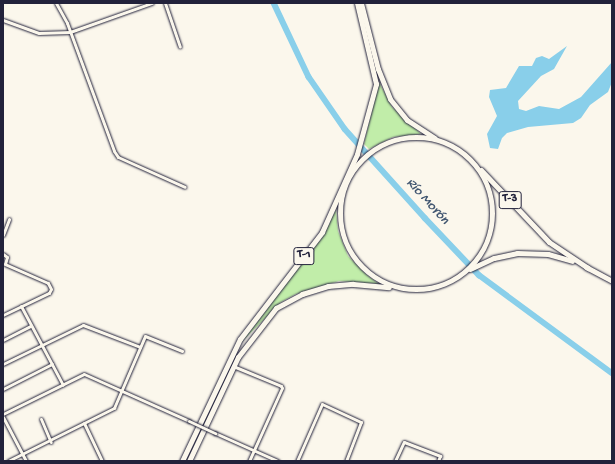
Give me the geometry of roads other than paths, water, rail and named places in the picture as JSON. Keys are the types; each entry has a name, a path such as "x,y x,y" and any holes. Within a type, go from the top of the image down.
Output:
{"highway":[{"name":"T-1","path":"356,3 375,77 375,92 366,129 341,199 340,217 343,236 350,252 362,267 376,278 404,289"},
{"name":"T-1","path":"190,460 244,345 276,308 296,297 320,288 342,284 404,289 435,287 462,274 474,265 487,240 492,209 484,180 470,160 407,120 390,99 378,69 361,3"},
{"name":"T-1","path":"182,461 240,339 316,240 347,181 362,159 385,143 409,137 427,138 445,143"},
{"name":"T-3","path":"470,160 549,242 588,268 612,281"},
{"name":"T-3","path":"474,265 499,256 530,253 563,258 588,268"}],"street":[{"path":"56,3 70,32 114,151 118,157 185,187"},
{"path":"3,20 39,33 70,32 152,3"},
{"path":"165,3 180,47"},
{"path":"3,235 9,219"},
{"path":"3,254 7,257 4,265 51,286 49,293 3,314"},
{"path":"21,306 63,385"},
{"path":"3,364 83,325 140,347"},
{"path":"3,340 31,326"},
{"path":"8,461 51,442 114,408 145,336 182,351"},
{"path":"3,389 52,364"},
{"path":"233,366 281,386 282,388 249,461"},
{"path":"3,414 84,374 278,461"},
{"path":"297,461 322,404 361,422 346,461"},
{"path":"3,417 26,461"},
{"path":"41,419 51,442"},
{"path":"84,423 102,461"},
{"path":"395,461 404,442 440,456 438,461"}],"water":[{"path":"567,46 554,69 541,76 518,101 519,109 526,111 539,106 559,109 581,97 612,62 612,82 608,92 590,105 581,118 573,123 528,127 507,133 502,138 498,149 490,148 487,134 497,116 489,97 490,90 506,88 519,66 532,66 536,58 542,56 549,59"}],"waterway":[{"name":"Río Morón","path":"274,3 309,77 345,129 425,218 479,275 612,373"}]}
